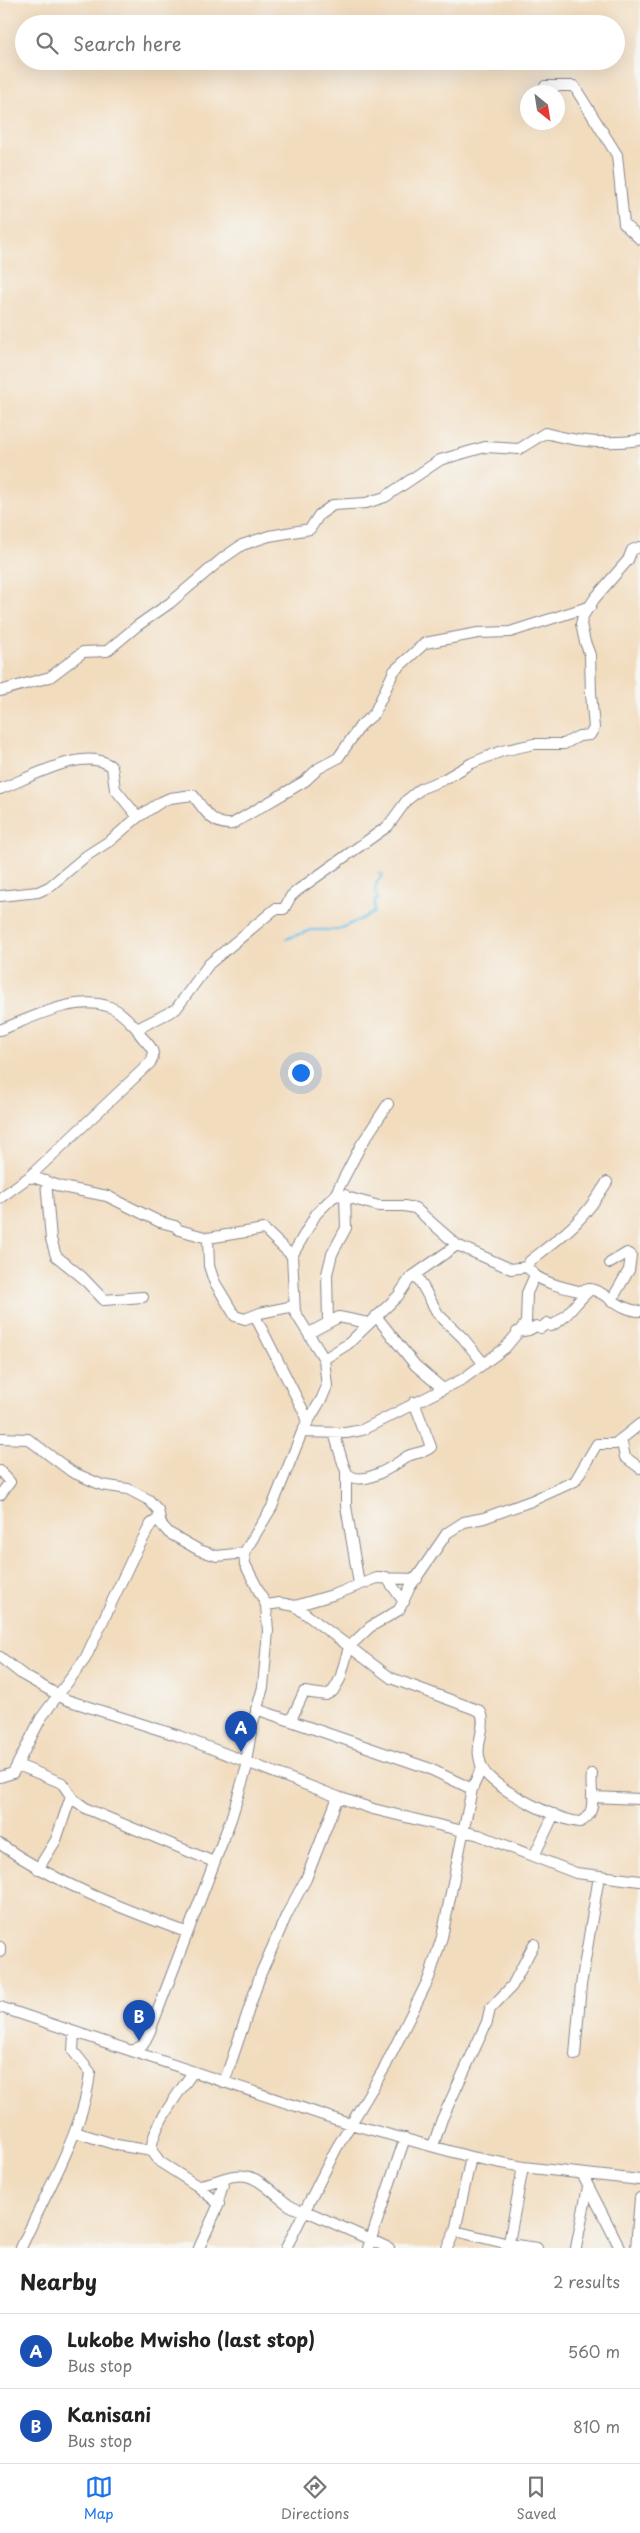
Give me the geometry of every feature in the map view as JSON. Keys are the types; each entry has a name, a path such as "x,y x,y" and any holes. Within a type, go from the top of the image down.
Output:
{"street":[{"path":"565,86 574,86 617,155 624,224 640,240"},
{"path":"0,691 50,676 83,652 107,651 136,626 170,603 223,558 242,545 269,536 310,529 319,515 335,504 366,503 385,497 440,460 485,447 519,449 545,433 576,442 619,444 640,440"},
{"path":"137,1029 176,1010 186,999 199,975 216,958 275,910 284,909 291,896 318,874 388,826 402,806 418,790 443,780 472,763 502,751 534,744 564,744 579,736 590,735 594,728 590,693 590,655 584,642 581,624 583,616 603,587 628,560 632,550 640,546"},
{"path":"0,896 38,892 49,887 138,817 170,798 193,795 215,822 232,824 271,802 305,781 319,768 338,758 361,726 374,714 394,671 425,643 478,633 510,632 591,606"},
{"path":"0,788 69,761 100,762 112,767 115,789 138,817"},
{"path":"0,1030 60,1008 92,1004 115,1009 137,1029 152,1050 153,1057 151,1062 29,1177 0,1198"},
{"path":"132,2051 139,2048 147,2040 186,1932 231,1819 247,1762 267,1660 268,1619 266,1605 245,1564 244,1553 275,1501 305,1428 326,1389 324,1359 298,1317 294,1306 292,1256 316,1214 340,1195 361,1145 388,1104"},
{"path":"29,1177 62,1187 107,1196 160,1222 176,1226 179,1230 208,1238 264,1229 292,1256"},
{"path":"46,1181 51,1239 58,1259 82,1277 104,1300 143,1297"},
{"path":"340,1195 373,1205 415,1208 457,1245 511,1269 526,1267 530,1261 576,1225 594,1203 607,1182"},
{"path":"328,1322 327,1274 332,1254 346,1228 340,1195"},
{"path":"208,1238 210,1270 220,1292 235,1316 244,1320 294,1306"},
{"path":"324,1359 348,1344 398,1296 416,1274 457,1245"},
{"path":"610,1263 626,1253 631,1255 628,1270 611,1301"},
{"path":"526,1267 535,1275 565,1288 574,1288 578,1291 591,1289 611,1301 634,1311 640,1311"},
{"path":"416,1274 438,1314 463,1338 484,1364"},
{"path":"305,1428 334,1434 362,1430 414,1402 464,1379 505,1348 526,1323 528,1293 535,1275"},
{"path":"517,1332 536,1326 541,1328 547,1323 550,1326 561,1321 576,1301 591,1289"},
{"path":"255,1316 304,1412 305,1428"},
{"path":"309,1333 339,1317 372,1320 415,1365 443,1389"},
{"path":"346,1484 394,1466 407,1457 431,1447 414,1402"},
{"path":"291,1720 304,1692 326,1695 333,1691 340,1679 349,1647 370,1626 399,1610 410,1587 418,1579 445,1535 456,1526 553,1492 575,1481 596,1444 615,1444 640,1424"},
{"path":"334,1434 346,1472 350,1541 359,1584"},
{"path":"0,1438 28,1439 72,1472 96,1483 133,1491 155,1505 158,1519 168,1533 177,1539 211,1555 244,1553"},
{"path":"621,1439 625,1457 640,1468"},
{"path":"0,1471 10,1482 0,1495"},
{"path":"346,1472 356,1479"},
{"path":"0,1777 13,1773 41,1718 85,1659 132,1559 151,1524 158,1519"},
{"path":"295,1606 336,1594 359,1584 386,1577 418,1579"},
{"path":"386,1577 404,1602"},
{"path":"266,1605 280,1603 295,1606 384,1674 399,1682 480,1711 483,1719 478,1744 482,1766 496,1782 554,1814 576,1822 583,1821 592,1810 592,1774"},
{"path":"0,1657 23,1675 57,1696 179,1736 373,1809 498,1841 576,1873 640,1880"},
{"path":"256,1709 428,1768 472,1789"},
{"path":"18,1765 60,1782 71,1796 87,1809 214,1862"},
{"path":"286,2248 350,2124 385,2067 429,1978 442,1937 472,1789 482,1766"},
{"path":"38,1869 56,1840 71,1796"},
{"path":"224,2083 261,1973 287,1914 306,1880 338,1796"},
{"path":"592,1797 640,1799"},
{"path":"534,1856 554,1814"},
{"path":"0,1844 38,1869 120,1908 186,1932"},
{"path":"576,2055 581,1985 599,1876"},
{"path":"433,2146 442,2119 487,2022 490,2010 512,1986 534,1944"},
{"path":"0,1947 0,1952"},
{"path":"0,2007 350,2124 471,2157 523,2167 640,2180"},
{"path":"21,2248 74,2132 90,2072 73,2051 74,2033"},
{"path":"193,2072 162,2121 152,2143 152,2151 160,2162 218,2201"},
{"path":"74,2132 117,2146 152,2151"},
{"path":"370,2244 405,2138"},
{"path":"446,2248 455,2231 471,2157"},
{"path":"508,2246 523,2167"},
{"path":"582,2174 620,2248"},
{"path":"196,2185 225,2178 243,2176 254,2178 272,2189 293,2208 306,2211 370,2244 389,2248"},
{"path":"199,2248 219,2207 218,2201 225,2178"},
{"path":"576,2248 588,2187"},
{"path":"636,2248 640,2198"},
{"path":"455,2231 508,2246 537,2248"}],"waterway":[{"path":"286,939 311,930 337,930 374,913 375,900 378,899 376,886 378,880 383,875 378,873"}],"place":[{"name":"Lukobe Mwisho (last stop)","path":"241,1752"},
{"name":"Kanisani","path":"139,2041"}]}
